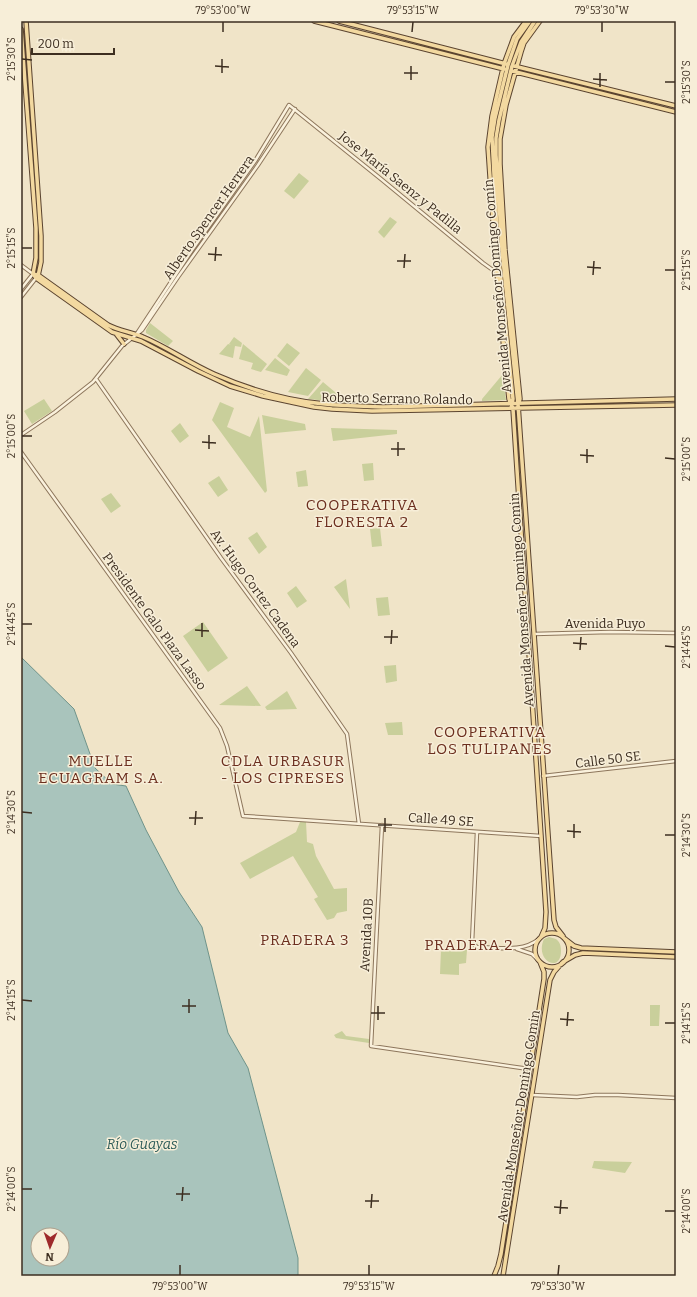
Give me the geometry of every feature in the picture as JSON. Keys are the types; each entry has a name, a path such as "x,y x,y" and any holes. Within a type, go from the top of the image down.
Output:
{"main road":[{"path":"26,21 41,236 41,262 37,277"},
{"path":"314,21 676,112"},
{"path":"339,21 676,106"},
{"name":"Avenida Monseñor Domingo Comín","path":"512,404 513,399 505,342 499,273 495,170 496,138 502,114 514,37 526,21"},
{"name":"Avenida Monseñor Domingo Comín","path":"519,406 495,170 488,147 491,128 517,38 529,21"},
{"name":"Avenida Monseñor Domingo Comín","path":"510,65 521,42 535,21"},
{"name":"Avenida Monseñor Domingo Comín","path":"510,65 540,21"},
{"path":"21,30 36,228 36,258 33,274"},
{"name":"Roberto Serrano Rolando","path":"33,274 101,325 116,334 141,341 230,386 300,405 366,411 513,409 519,406 675,400"},
{"name":"Roberto Serrano Rolando","path":"37,277 116,329 143,337 221,377 265,392 306,402 377,407 512,404 519,406 676,405"},
{"path":"116,334 124,344"},
{"name":"Avenida Monseñor Domingo Comin","path":"512,404 542,836 546,919 545,930 540,938"},
{"name":"Avenida Monseñor Domingo Comin","path":"519,406 554,920 556,927 564,938"},
{"path":"676,952 581,948 574,946 564,938 552,933 540,938 536,944 536,951 539,961 544,965 551,967 575,955 583,953 676,957"},
{"path":"562,962 568,952 568,946 564,938"},
{"name":"Avenida Monseñor Domingo Comin","path":"494,1276 501,1254 544,979 544,972 539,961"},
{"name":"Avenida Monseñor Domingo Comin","path":"503,1276 551,977 562,962"}],"street":[{"name":"Jose María Saenz y Padilla","path":"289,105 483,263 499,273"},
{"name":"Alberto Spencer Herrera","path":"136,334 192,250 255,161 289,105"},
{"name":"Alberto Spencer Herrera","path":"21,435 55,412 96,379 108,362 124,344 142,330 178,276 258,165 295,109"},
{"path":"284,114 287,112 290,117"},
{"name":"Roberto Serrano Rolando","path":"21,265 33,274"},
{"path":"21,289 33,274"},
{"path":"21,297 37,277"},
{"name":"Av. Hugo Cortez Cadena","path":"96,379 221,558 295,658 347,734 359,824"},
{"name":"Presidente Galo Plaza Lasso","path":"21,452 220,728 227,746 243,816"},
{"name":"Avenida Puyo","path":"534,634 610,632 676,633"},
{"name":"Calle 50 SE","path":"543,776 676,761"},
{"name":"Calle 49 SE","path":"243,816 542,836"},
{"name":"Avenida 10B","path":"382,825 371,1046 530,1068"},
{"path":"477,832 472,943 477,947 515,948 530,945 540,938"},
{"path":"515,948 532,954 539,961"},
{"path":"532,1095 578,1097 618,1095 676,1098"}],"green space":[{"path":"299,173 309,181 294,199 284,191"},
{"path":"390,217 397,222 384,238 378,232"},
{"path":"150,323 173,341 168,346 146,333"},
{"path":"234,337 242,343 241,347 235,346 233,358 219,354 228,344 231,345 229,344"},
{"path":"287,343 300,353 289,366 277,356"},
{"path":"243,344 267,364 261,372 251,369 253,363 239,359"},
{"path":"275,358 290,370 287,376 265,370"},
{"path":"306,368 321,380 308,396 288,392"},
{"path":"503,374 506,400 482,401 482,399"},
{"path":"323,382 348,403 308,399"},
{"path":"44,399 52,411 32,424 24,411"},
{"path":"220,402 234,408 227,427 250,437 259,416 267,491 265,493 212,420"},
{"path":"262,415 305,424 306,430 265,434"},
{"path":"180,423 189,436 180,443 171,431"},
{"path":"331,428 397,430 397,434 333,441"},
{"path":"373,463 374,480 364,481 362,464"},
{"path":"306,470 308,486 298,487 296,472"},
{"path":"219,476 228,490 218,497 208,483"},
{"path":"111,493 121,506 111,513 101,499"},
{"path":"380,528 382,546 372,547 370,529"},
{"path":"257,532 267,547 259,554 248,538"},
{"path":"346,579 350,609 334,587"},
{"path":"296,586 307,601 297,608 287,593"},
{"path":"388,597 390,615 378,616 376,598"},
{"path":"203,622 228,658 208,672 183,636"},
{"path":"396,665 397,681 386,683 384,666"},
{"path":"247,686 261,706 219,705"},
{"path":"287,691 297,709 267,710 265,707"},
{"path":"402,722 403,735 388,735 385,723"},
{"path":"300,822 306,822 307,842 313,844 316,856 334,889 347,888 347,911 337,913 334,918 327,920 314,899 318,897 293,856 250,879 240,863 296,832"},
{"path":"549,937 556,939 561,947 560,958 557,962 553,963 545,959 542,953 544,939"},
{"path":"441,949 467,950 466,963 459,964 459,975 440,974"},
{"path":"650,1005 660,1005 659,1026 650,1026"},
{"path":"342,1031 346,1036 369,1039 369,1043 336,1038 334,1035"},
{"path":"594,1161 632,1162 625,1173 592,1168"}],"water":[{"name":"Río Guayas","path":"21,657 74,709 95,768 112,784 126,786 146,830 179,892 202,927 228,1033 248,1068 298,1258 298,1276 21,1276"}],"district":[{"name":"COOPERATIVA FLORESTA 2","path":"362,514"},
{"name":"COOPERATIVA LOS TULIPANES","path":"490,740"},
{"name":"MUELLE ECUAGRAM S.A.","path":"101,770"},
{"name":"CDLA URBASUR - LOS CIPRESES","path":"283,770"},
{"name":"PRADERA 3","path":"305,940"},
{"name":"PRADERA 2","path":"469,945"}]}
